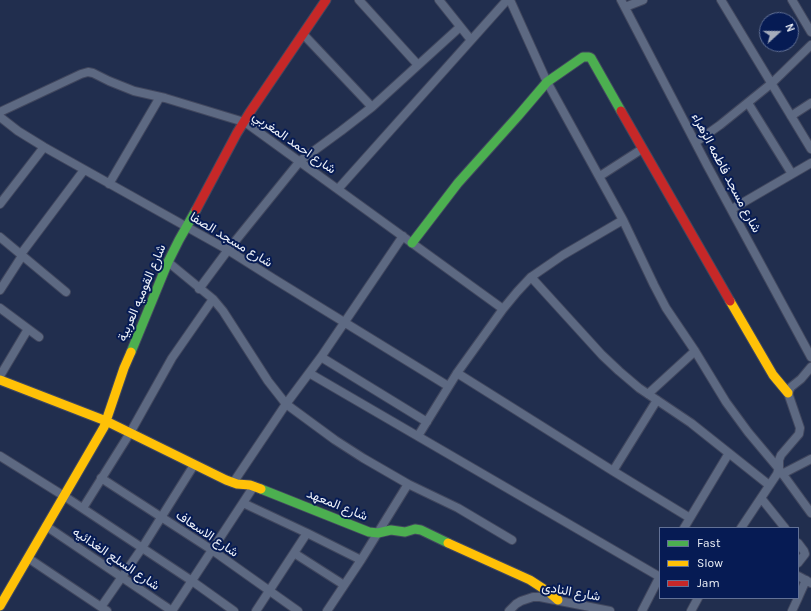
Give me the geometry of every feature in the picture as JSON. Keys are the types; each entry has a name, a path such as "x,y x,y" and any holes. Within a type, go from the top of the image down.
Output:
{"street":[{"name":"شارع القوميه العربية","path":"0,606 106,421 124,368 168,262 186,227 237,133 326,0"},
{"path":"359,0 418,65"},
{"path":"439,0 471,40"},
{"path":"338,189 507,0"},
{"path":"510,0 547,82 600,176 666,308 695,351 726,402 781,471 811,513"},
{"path":"623,4 643,0"},
{"path":"721,0 811,149"},
{"path":"792,0 811,32"},
{"name":"شارع مسجد فاطمه الزهراء","path":"623,4 811,357"},
{"path":"199,289 228,250 300,161 372,107 460,27"},
{"path":"303,34 372,107"},
{"path":"696,142 720,125 772,83 811,45"},
{"path":"412,243 458,183 547,82 583,57 591,58 773,375 788,393 800,431 797,437 781,455 779,460 781,471"},
{"name":"شارع احمد المغربي","path":"0,112 81,74 93,73 109,81 134,90 244,122 503,309"},
{"path":"109,184 160,97"},
{"path":"748,103 792,174"},
{"path":"791,116 811,103"},
{"name":"شارع مسجد الصفا","path":"0,117 18,131 44,147 228,250 448,386"},
{"path":"0,204 44,147"},
{"path":"600,176 642,149"},
{"path":"732,209 811,163"},
{"path":"0,290 22,255 84,170"},
{"path":"418,436 448,386 516,292 531,277 563,255 623,220"},
{"path":"234,483 286,404 310,373 403,236"},
{"path":"0,237 66,292"},
{"path":"168,262 213,299 223,311 268,381 286,404 335,440 363,458 408,484 458,508 512,540"},
{"path":"531,277 610,364 648,394 691,423 769,485"},
{"path":"83,508 130,433 172,358 213,299"},
{"path":"0,308 39,337"},
{"path":"0,376 28,329"},
{"path":"648,394 695,351"},
{"path":"321,357 427,422"},
{"path":"788,393 789,388 801,379 811,367"},
{"path":"310,373 659,575"},
{"path":"457,373 613,472 690,518"},
{"name":"شارع المعهد","path":"0,380 106,421 226,480 234,483 254,486 369,532 378,533 391,530 405,532 415,529 421,530 530,580 558,600"},
{"path":"613,472 657,400"},
{"path":"685,527 729,453"},
{"path":"0,456 83,508 234,611"},
{"path":"742,527 777,474 811,459"},
{"path":"28,558 104,609 122,577 162,518 194,465"},
{"name":"شارع الاسعاف","path":"102,478 212,550 298,611"},
{"path":"327,611 361,560 408,484"},
{"path":"172,611 254,486"},
{"path":"761,498 784,527"},
{"path":"243,503 361,560"},
{"name":"شارع السلع الغذائيه","path":"46,526 172,611"},
{"path":"256,611 307,533"},
{"path":"799,544 804,551 804,554 799,561"},
{"path":"294,553 344,585"},
{"path":"799,577 808,582 799,596"},
{"path":"642,611 659,578"},
{"name":"شارع النادى","path":"509,611 521,601 533,597 558,600 610,611"},
{"path":"691,611 697,599"},
{"path":"792,611 798,599"}],"traffic: fast":[{"path":"412,243 458,183 547,82 583,57 591,58 621,111"},
{"path":"131,352 168,262 196,210"},
{"path":"261,489 369,532 378,533 391,530 405,532 415,529 421,530 448,543"}],"traffic: slow":[{"path":"730,301 773,375 788,393"},
{"path":"0,606 104,427 131,352"},
{"path":"0,380 106,421 226,480 261,489"},
{"path":"448,543 530,580 558,600"}],"traffic: jam":[{"path":"196,210 237,133 326,0"},
{"path":"621,111 730,301"}]}
